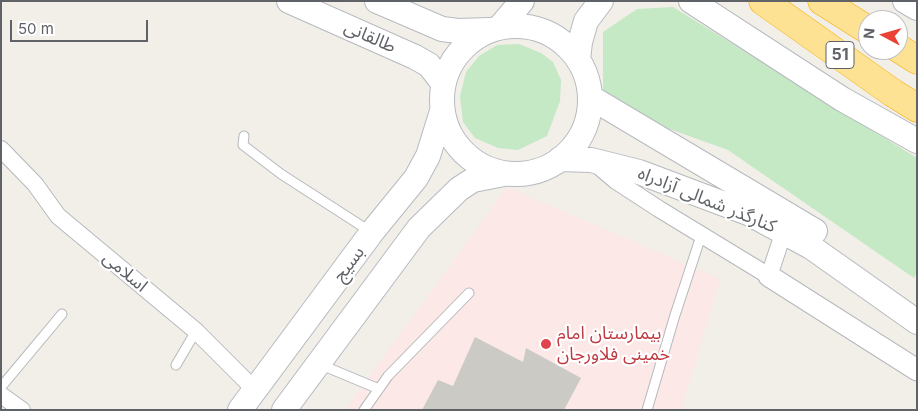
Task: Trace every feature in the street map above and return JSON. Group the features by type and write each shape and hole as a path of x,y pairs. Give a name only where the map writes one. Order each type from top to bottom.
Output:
{"highway":[{"name":"51","path":"763,1 893,94 917,108"},
{"name":"51","path":"822,1 858,24"}],"main road":[{"name":"طالقانی","path":"289,1 415,56 429,65 443,84"},
{"name":"طالقانی","path":"377,1 442,29 458,31 495,29"},
{"path":"495,29 522,1"},
{"path":"578,60 580,42 586,21 601,1"},
{"path":"691,1 842,99 917,141"},
{"path":"905,1 917,8"},
{"path":"522,26 543,31 563,43 578,60 584,72 590,97 584,128 574,145 560,159 534,171 505,173 487,168 471,159 457,145 448,129 442,111 443,84 450,66 460,51 474,38 495,29 522,26"},
{"name":"کنارگذر شمالی آزادراه","path":"590,97 801,222 917,302"},
{"name":"بسیج","path":"240,410 372,232 416,178 428,156 442,111"},
{"name":"کنارگذر شمالی آزادراه","path":"560,159 591,160 639,172 748,213 811,247 917,322"},
{"name":"بسیج","path":"284,410 419,228 443,203 473,180 505,173"}],"street":[{"name":"اسلامی","path":"1,149 35,184 58,216 196,330 255,390"},
{"path":"591,160 616,181 701,236 917,370"},
{"path":"768,276 784,231"},
{"path":"1,395 22,410"}],"lane":[{"path":"244,136 243,145 281,174 372,232"},
{"path":"647,410 674,315 701,236"},
{"path":"364,410 388,376 468,293"},
{"path":"1,387 62,314"},
{"path":"176,365 196,330"},
{"path":"319,364 379,389"}],"shaded area":[{"name":"بیمارستان امام خمینی فلاورجان","path":"507,187 720,279 681,410 345,410"}],"green space":[{"path":"673,7 917,158 917,272 914,278 728,150 653,123 603,91 603,32 637,9"},
{"path":"519,44 541,53 553,62 561,80 560,101 547,136 518,150 498,148 475,138 463,122 460,96 466,72 479,56 497,45"}],"building":[{"path":"475,337 523,362 526,348 581,378 564,410 422,410 438,380 453,386"}],"place":[{"name":"بیمارستان امام خمینی فلاورجان","path":"546,344"}]}
